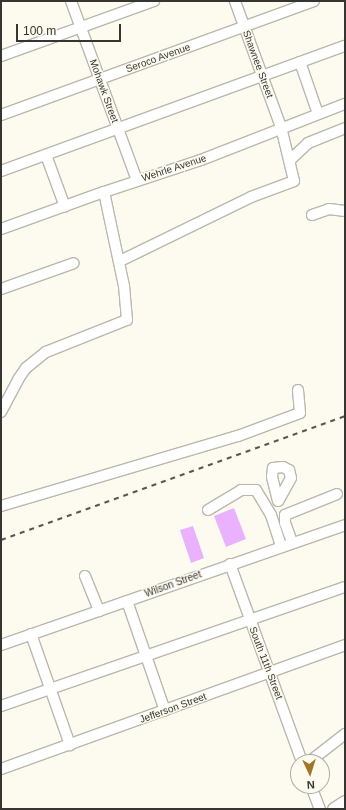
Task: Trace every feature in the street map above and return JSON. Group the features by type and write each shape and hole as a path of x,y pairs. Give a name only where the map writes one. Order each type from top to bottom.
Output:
{"main road":[{"path":"334,809 345,802"}],"street":[{"name":"Mohawk Street","path":"71,1 138,180"},
{"path":"1,56 154,1"},
{"name":"Shawnee Street","path":"120,261 251,196 294,181 281,127 235,1"},
{"name":"Seroco Avenue","path":"1,115 314,1"},
{"path":"1,171 345,46"},
{"path":"300,62 318,114"},
{"name":"Wehrle Avenue","path":"1,229 138,180 201,160 281,127 345,104"},
{"path":"290,160 308,143 345,128"},
{"path":"46,154 65,207"},
{"path":"1,412 18,378 34,361 53,348 127,320 120,261 104,192"},
{"path":"312,215 329,209 345,211"},
{"path":"1,290 74,263"},
{"path":"1,506 238,436 300,413 298,390"},
{"path":"208,510 241,490 256,490 271,515 281,546"},
{"path":"284,518 285,515 337,494"},
{"path":"278,501 292,542"},
{"name":"Wilson Street","path":"1,645 292,542 344,527"},
{"name":"South 11th Street","path":"230,564 299,754"},
{"path":"85,576 99,611"},
{"path":"1,706 345,587"},
{"path":"127,601 166,711"},
{"path":"31,634 70,745"},
{"name":"Jefferson Street","path":"1,769 166,711 345,645"},
{"path":"319,754 345,734"},
{"path":"314,794 320,809"}],"building":[{"path":"234,508 246,539 226,547 214,516"},
{"path":"193,526 204,558 191,563 180,530"}],"railway":[{"path":"1,540 345,416"}]}
